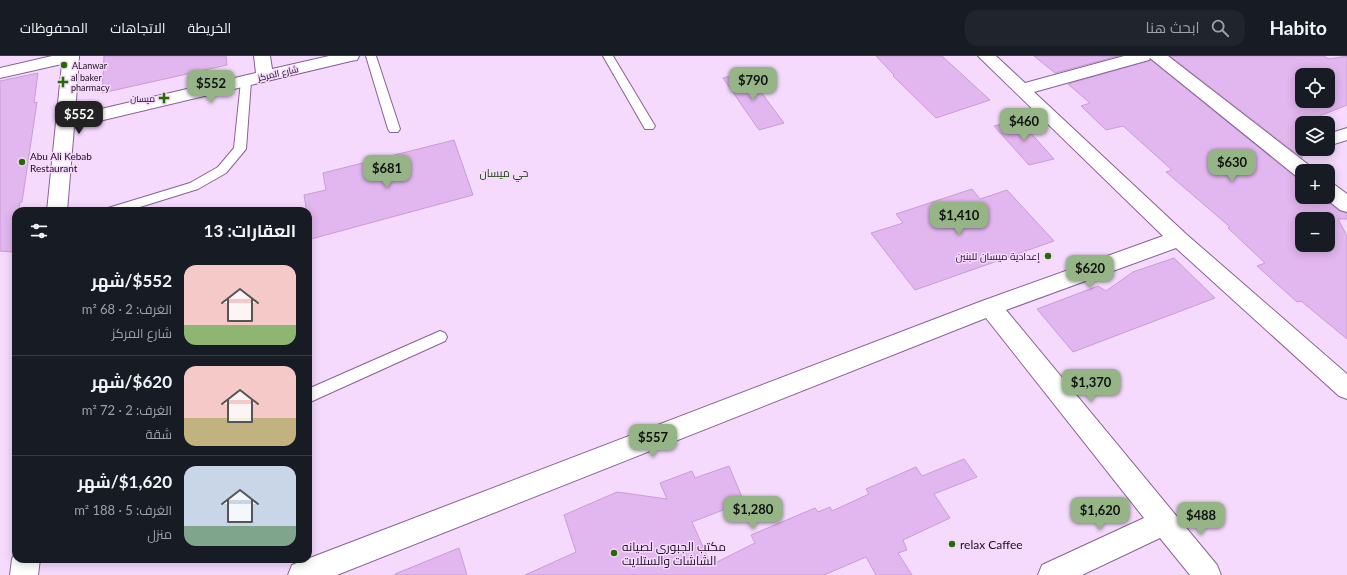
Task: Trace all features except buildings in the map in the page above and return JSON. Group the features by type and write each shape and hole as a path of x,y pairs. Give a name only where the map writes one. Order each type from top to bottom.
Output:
{"street":[{"path":"262,56 265,76"},
{"name":"شارع المركز","path":"65,123 351,56"},
{"path":"986,56 1179,239 1347,389"},
{"path":"1022,90 1143,56"},
{"path":"1157,56 1295,165"},
{"path":"0,73 71,57 57,207"},
{"path":"1335,138 1347,134"},
{"path":"1284,156 1295,152"},
{"path":"1335,196 1347,206"},
{"path":"302,575 990,307 1179,239"},
{"path":"990,307 1207,575"},
{"path":"1052,575 1164,522"},
{"path":"24,575 26,563"}],"lane":[{"path":"371,56 394,129"},
{"path":"608,56 649,126"},
{"path":"125,207 194,186 222,170 240,149 246,81"},
{"path":"312,394 440,337"}],"place":[{"name":"ALanwar","path":"64,65"},
{"name":"al baker pharmacy","path":"63,82"},
{"name":"ميسان","path":"164,98"},
{"name":"Abu Ali Kebab Restaurant","path":"22,162"},
{"name":"إعدادية ميسان للبنين","path":"1048,256"},
{"name":"relax Caffee","path":"952,544"},
{"name":"مكتب الجبوري لصيانه الشاشات والستلايت","path":"614,553"}],"district":[{"name":"حي ميسان","path":"504,172"}]}
